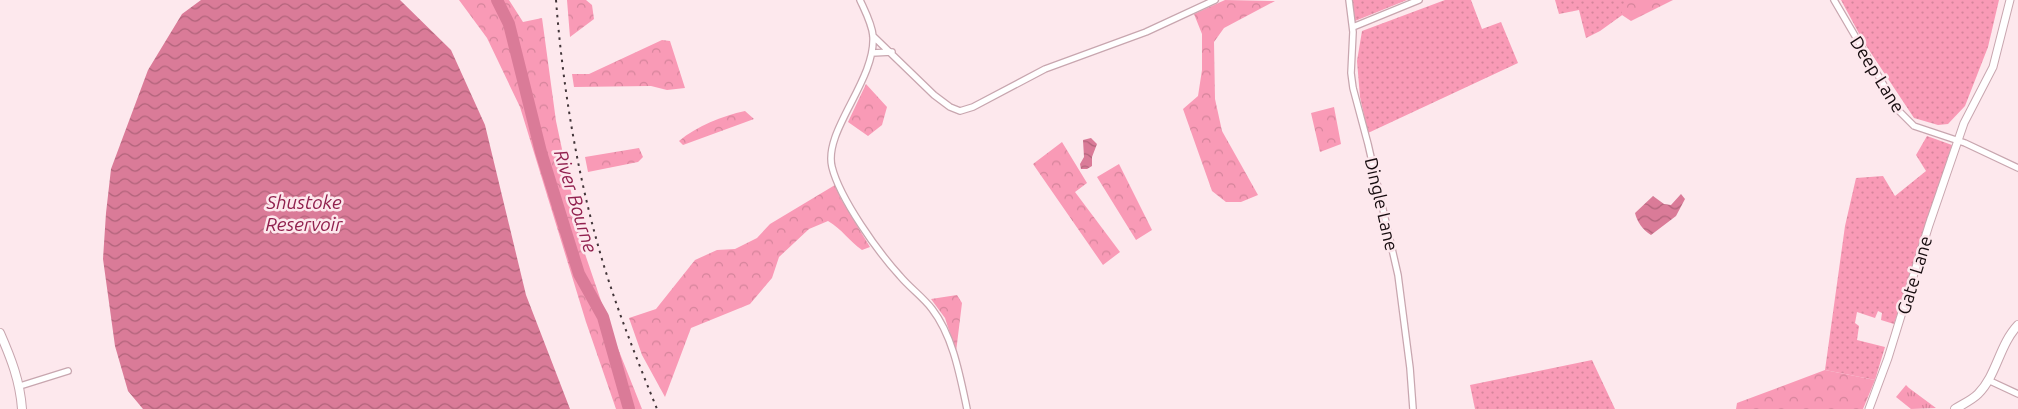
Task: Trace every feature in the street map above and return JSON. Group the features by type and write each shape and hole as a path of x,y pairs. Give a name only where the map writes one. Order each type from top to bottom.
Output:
{"main road":[{"path":"1955,409 1973,398 1988,380 2009,335 2018,325"},
{"path":"0,333 20,386 22,409"}],"street":[{"path":"860,0 873,36 872,53 859,88 831,147 831,166 846,200 881,253 900,277 932,308 942,324 967,409"},
{"path":"873,36 892,52 934,95 950,107 960,111 973,107 1026,77 1146,32 1215,0"},
{"name":"Dingle Lane","path":"1349,0 1352,27 1351,74 1353,88 1398,275 1410,368 1413,409"},
{"path":"1352,27 1418,0"},
{"name":"Deep Lane","path":"1834,0 1899,111 1908,122 1914,126 1958,141 2018,168"},
{"name":"Gate Lane","path":"1869,409 1895,337 1929,225 1958,141 1970,111 1993,67 2010,0"},
{"path":"872,53 892,52"},
{"path":"20,386 68,371"},
{"path":"1988,380 2018,394"}],"green space":[{"path":"459,0 509,0 523,22 542,18 556,121 583,248 613,336 642,409 616,409 586,322 520,107 487,38"},
{"path":"567,0 586,0 592,5 594,19 570,37"},
{"path":"1225,0 1275,1 1224,28 1214,42 1215,99 1222,131 1258,195 1241,202 1226,202 1212,191 1183,109 1198,96 1202,70 1202,34 1194,14"},
{"path":"1352,0 1407,0 1355,21"},
{"path":"1445,0 1471,0 1482,29 1501,22 1518,63 1368,133 1360,97 1357,61 1362,31"},
{"path":"1555,0 1630,0 1632,8 1600,31 1586,38 1579,10 1559,14"},
{"path":"1627,0 1673,0 1631,21 1622,15 1622,7"},
{"path":"1841,0 1999,0 1988,47 1965,106 1948,124 1938,125 1914,118 1863,41"},
{"path":"662,40 670,41 685,88 667,90 651,86 574,87 572,74 589,74"},
{"path":"866,84 887,107 882,125 868,136 848,122"},
{"path":"1334,107 1341,144 1320,152 1311,113"},
{"path":"745,111 754,119 683,145 679,141 710,122"},
{"path":"1927,136 1952,145 1894,324 1881,320 1882,313 1878,311 1875,318 1857,312 1855,323 1859,326 1857,340 1885,347 1875,380 1825,370 1845,226 1856,178 1883,176 1895,196 1926,171 1916,155"},
{"path":"1062,142 1087,183 1075,192 1120,252 1103,265 1033,164"},
{"path":"639,148 643,157 638,162 588,172 585,157"},
{"path":"1119,164 1152,230 1136,240 1097,177"},
{"path":"835,185 841,199 870,247 862,250 828,221 809,229 779,257 772,278 750,304 691,328 665,397 642,355 629,318 656,309 695,260 717,250 735,249 757,238 770,224"},
{"path":"957,295 962,303 956,352 945,318 931,299"},
{"path":"1592,360 1615,409 1475,409 1470,385"},
{"path":"1825,370 1875,380 1863,409 1736,409 1737,403"},
{"path":"1906,385 1936,408 1911,409 1896,397"}],"water":[{"name":"Shustoke Reservoir","path":"201,0 400,0 451,50 485,125 526,295 570,409 143,409 128,391 115,346 103,259 111,169 148,70 182,14"},
{"path":"1091,138 1097,144 1092,157 1092,166 1087,169 1081,169 1080,164 1084,157 1083,140"},
{"path":"1681,194 1685,199 1676,216 1651,235 1637,220 1635,213 1653,196 1664,204 1671,205"}],"waterway":[{"name":"River Bourne","path":"497,0 509,24 541,152 579,274 603,317 629,409"}],"railway":[{"path":"556,0 567,101 579,168 595,234 616,302 657,409"}]}
